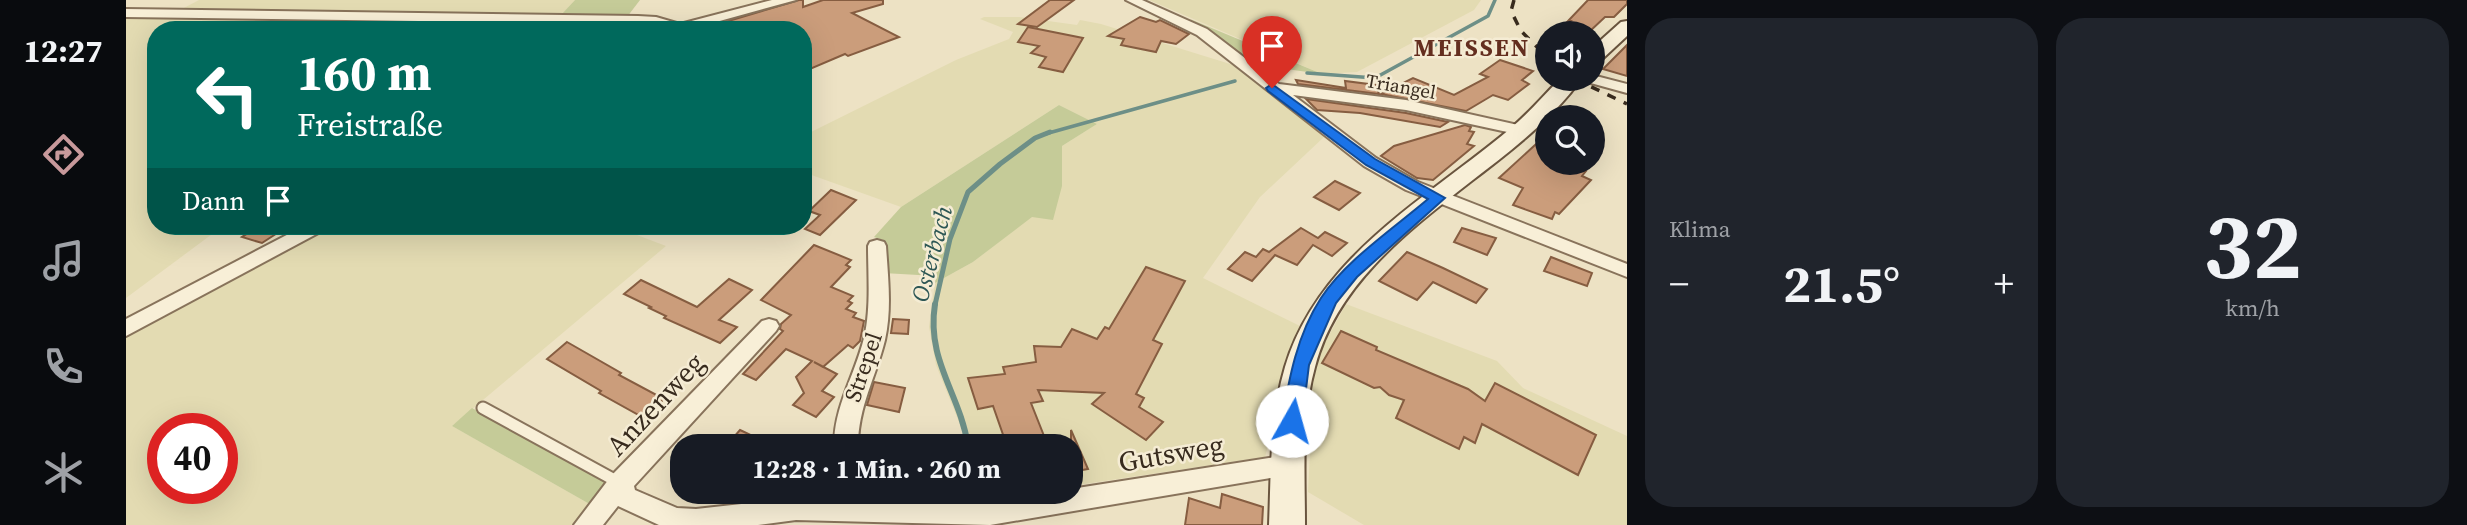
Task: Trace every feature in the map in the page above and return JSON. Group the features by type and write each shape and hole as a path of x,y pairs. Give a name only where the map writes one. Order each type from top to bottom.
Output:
{"street":[{"path":"707,21 790,0"},
{"path":"1132,0 1202,32 1370,162 1437,198 1627,271"},
{"path":"126,13 656,21"},
{"path":"1605,46 1627,26"},
{"path":"1605,83 1627,89"},
{"name":"Triangel","path":"1272,88 1385,102 1521,130"},
{"path":"1287,525 1288,465 1300,365 1328,301 1361,265 1437,198 1521,130 1559,91"},
{"path":"126,328 301,235"},
{"name":"Strepel","path":"847,434 848,408 872,349 878,324 877,246"},
{"name":"Anzenweg","path":"587,525 621,483 769,326"},
{"name":"Gutsweg","path":"1083,498 1288,465"},
{"name":"Gutsweg","path":"621,483 624,497 675,520 696,521 828,504"},
{"name":"Gutsweg","path":"892,504 987,514 1048,504"}],"lane":[{"path":"483,408 621,483"}],"shaded area":[{"path":"199,0 575,0 561,15 180,10"},
{"path":"1149,0 1481,0 1474,10 1357,72 1322,74"},
{"path":"126,15 497,21 147,21 147,235 211,235 126,298"},
{"path":"1019,17 1077,25 1080,20 1243,68 1324,137 1260,197 1203,278 1300,326 1265,457 1083,484 1083,434 964,434 936,365 929,327 935,283 973,262 1032,216 1062,186 1062,146 1097,124 1059,105 901,207 812,175 812,132 956,60 1009,39 1013,32 980,19"},
{"path":"306,235 637,235 666,246 452,426 593,506 578,525 126,525 126,333"},
{"path":"1346,304 1497,361 1523,388 1627,436 1627,525 1364,525 1308,492 1312,415 1309,389 1317,357"}],"green space":[{"path":"575,0 640,0 627,17 560,16"},
{"path":"1190,19 1322,74 1286,69 1262,75"},
{"path":"1059,105 1097,124 1062,146 1062,186 1053,220 1032,217 973,262 935,283 936,276 883,273 883,240 874,237 901,207"},
{"path":"472,408 613,485 593,506 452,426"}],"building":[{"path":"799,0 803,0 803,7 823,0 883,0 883,4 852,13 899,37 848,56 845,54 812,68 812,21 728,21"},
{"path":"1050,0 1074,0 1037,27 1018,24"},
{"path":"1588,0 1627,0 1627,4 1614,17 1605,17 1601,21 1568,21"},
{"path":"1140,17 1156,22 1160,20 1189,34 1176,44 1161,41 1156,52 1121,45 1124,39 1108,36"},
{"path":"1028,27 1083,38 1063,72 1039,67 1046,57 1031,53 1039,46 1018,42"},
{"path":"1627,45 1627,76 1605,70"},
{"path":"1500,60 1533,71 1522,80 1529,84 1508,100 1493,95 1466,111 1381,94 1413,78 1454,95 1488,77 1480,74"},
{"path":"1296,80 1346,88 1345,81 1376,85 1379,94 1298,84"},
{"path":"1306,99 1406,113 1448,122 1440,127 1360,113 1317,110"},
{"path":"1465,125 1471,127 1469,131 1474,132 1467,144 1474,146 1433,180 1417,178 1381,156 1394,146"},
{"path":"1535,145 1535,175 1583,175 1591,180 1559,214 1555,212 1552,219 1513,205 1523,188 1499,178"},
{"path":"1335,181 1360,193 1339,210 1314,197"},
{"path":"831,190 856,200 820,235 812,232 812,222 820,215 812,212 812,208"},
{"path":"1301,228 1318,238 1325,232 1347,243 1332,256 1313,245 1297,265 1275,255 1252,281 1228,269 1245,252 1256,257 1263,249 1269,252"},
{"path":"1462,228 1496,238 1487,255 1454,242"},
{"path":"245,235 274,235 262,243 242,237"},
{"path":"814,245 851,260 846,265 850,267 831,287 853,296 848,301 852,303 846,309 856,313 853,317 864,321 860,341 853,348 848,345 823,367 837,374 822,391 834,397 816,417 793,405 804,393 796,377 812,361 786,349 756,380 743,374 783,331 780,329 781,324 791,315 761,300"},
{"path":"1407,252 1487,289 1476,303 1433,282 1417,300 1379,281"},
{"path":"1551,257 1592,273 1587,286 1544,271"},
{"path":"1146,267 1185,281 1153,340 1162,344 1136,394 1144,398 1139,407 1163,422 1146,440 1092,404 1104,393 1038,390 1043,401 1031,403 1043,434 1003,434 993,406 978,409 968,378 1005,374 1003,367 1036,362 1034,346 1061,347 1072,329 1097,339 1105,327 1109,329"},
{"path":"729,279 752,290 719,320 737,327 720,343 664,318 666,316 624,294 641,280 697,307"},
{"path":"893,319 909,320 908,334 891,333"},
{"path":"1341,331 1377,347 1376,350 1468,389 1485,401 1495,383 1596,435 1578,475 1482,424 1475,443 1464,437 1459,449 1396,418 1404,400 1322,363"},
{"path":"567,342 621,373 619,375 664,399 644,418 599,393 601,391 547,359"},
{"path":"874,382 905,388 899,412 867,405"},
{"path":"1083,458 1088,469 1083,470"},
{"path":"1222,494 1263,507 1262,525 1185,525 1189,498 1220,508"}],"waterway":[{"name":"Osterbach","path":"1307,73 1375,78 1488,16 1495,0"},
{"name":"Osterbach","path":"1045,134 1235,81"},
{"name":"Osterbach","path":"1045,134 1050,132"},
{"name":"Osterbach","path":"935,305 950,239 968,192 1000,164 1035,138 1045,134"},
{"name":"Osterbach","path":"935,304 935,343 965,434"}],"railway":[{"path":"1514,0 1511,11 1521,31 1535,45"},
{"path":"1600,91 1627,104"}],"district":[{"name":"MEISSEN","path":"1472,48"}],"route":[{"path":"1272,88 1370,162 1437,198 1396,232 1328,301 1300,365 1292,421"}]}
